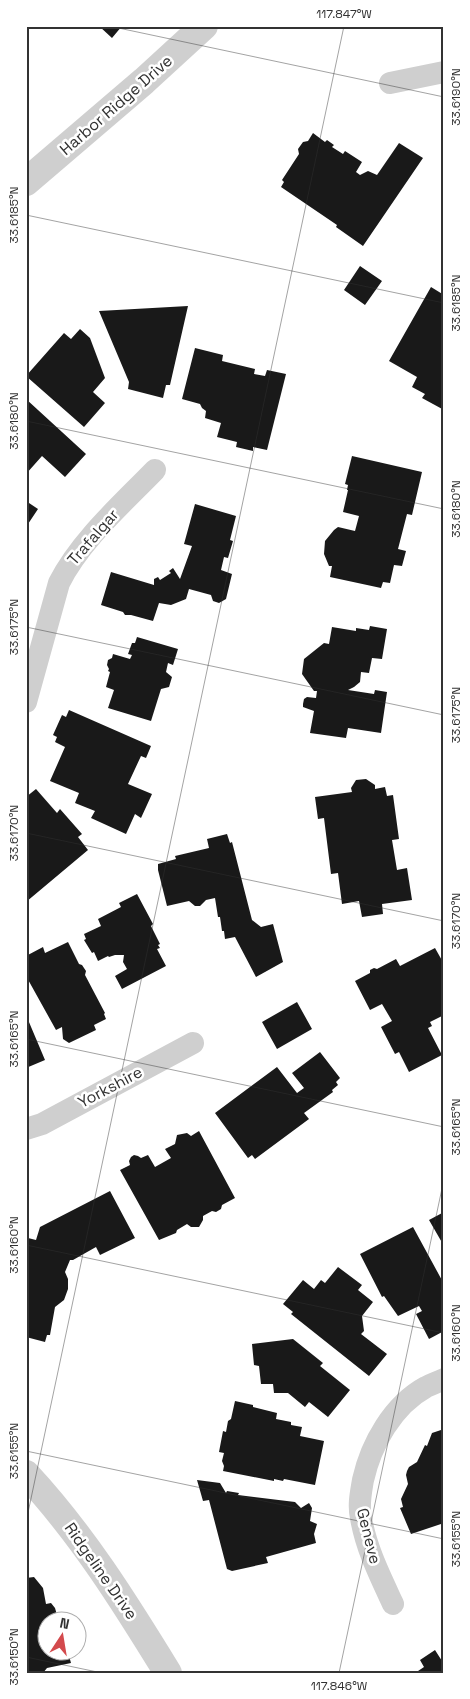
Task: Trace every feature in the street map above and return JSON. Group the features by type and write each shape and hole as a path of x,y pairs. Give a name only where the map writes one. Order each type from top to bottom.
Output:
{"street":[{"name":"Harbor Ridge Drive","path":"26,182 144,81 204,26"},
{"path":"390,84 444,72"},
{"name":"Trafalgar","path":"26,702 59,583 67,567 81,547 155,470"},
{"name":"Yorkshire","path":"26,1129 42,1124 193,1043"},
{"name":"Geneve","path":"393,1604 375,1565 360,1518 361,1491 367,1464 382,1433 406,1402 426,1387 444,1379"},
{"name":"Ridgeline Drive","path":"26,1474 99,1564 168,1673"}],"building":[{"path":"99,26 122,26 112,38"},
{"path":"313,133 325,142 327,140 334,145 332,147 343,154 345,151 362,162 356,172 360,175 368,171 377,175 399,143 423,158 363,246 336,227 337,225 281,187 284,182 282,180 299,154 298,149 303,142 308,141"},
{"path":"360,266 382,281 365,305 344,290"},
{"path":"431,287 444,295 444,410 422,398 425,394 412,387 417,377 389,361"},
{"path":"188,306 170,385 166,385 163,398 128,389 129,382 99,311"},
{"path":"80,329 90,338 105,378 93,392 105,403 84,427 26,376 64,333 71,339"},
{"path":"195,348 223,355 222,361 255,369 254,374 265,376 267,370 286,374 267,450 253,447 253,451 236,447 237,442 217,437 221,423 205,418 206,411 200,404 182,399"},
{"path":"26,399 86,454 65,477 42,456 26,474"},
{"path":"352,456 422,472 412,515 407,514 398,549 406,551 402,566 394,565 390,583 383,582 381,588 330,577 332,566 329,566 324,554 325,541 338,527 355,531 359,516 343,512 348,490 348,485 345,484"},
{"path":"26,501 38,509 28,524 26,522"},
{"path":"195,504 236,516 230,540 233,541 228,558 224,557 221,570 232,574 226,599 219,603 213,601 211,595 189,589 186,599 171,605 159,603 153,621 125,615 123,612 101,605 111,572 154,585 154,579 158,577 160,580 171,573 169,571 173,568 180,579 192,546 184,544"},
{"path":"370,626 387,629 382,659 372,658 369,673 361,672 360,682 348,690 374,694 375,690 387,692 381,733 348,728 346,738 310,733 314,711 303,707 303,704 304,699 307,697 316,698 317,691 314,691 302,674 304,659 324,643 329,644 332,627 356,631 356,628 369,630"},
{"path":"137,637 178,649 173,665 168,663 166,672 172,677 169,687 161,689 151,721 108,708 114,690 106,687 110,672 107,665 108,660 112,658 113,654 130,659 132,655 128,654 132,643 135,643"},
{"path":"69,710 151,746 146,758 141,756 128,784 152,794 141,818 135,814 126,834 91,818 95,811 75,803 79,793 50,781 65,747 55,742 57,737 53,735 62,715 66,717"},
{"path":"366,779 375,785 375,789 385,787 387,796 393,795 399,839 392,840 397,870 407,868 412,900 382,904 383,914 362,917 359,901 342,904 338,873 331,874 324,818 318,819 315,797 352,792 351,788 356,780"},
{"path":"36,789 57,813 60,809 82,834 78,837 88,850 26,902 26,825 29,823 26,821 26,797"},
{"path":"227,834 230,843 232,842 252,920 261,927 273,924 283,962 256,977 235,937 225,939 220,917 218,917 215,898 206,900 200,906 195,906 189,901 167,906 158,870 158,864 176,859 175,856 209,848 207,839"},
{"path":"137,894 153,924 151,926 160,944 158,945 160,948 157,949 166,966 122,989 115,976 127,969 123,962 124,955 108,956 98,961 94,952 92,953 84,940 86,939 84,934 101,926 98,919 121,907 119,903"},
{"path":"68,942 79,964 86,971 85,975 105,1013 106,1019 94,1025 96,1030 69,1043 63,1039 62,1027 56,1030 26,976 26,956 43,947 45,953"},
{"path":"435,948 444,964 444,1015 430,1022 432,1026 428,1028 442,1055 409,1072 399,1052 395,1054 381,1027 392,1021 382,1004 370,1010 355,981 370,973 370,970 374,968 377,969 396,959 400,966"},
{"path":"297,1002 312,1029 277,1049 262,1022"},
{"path":"26,1015 45,1060 26,1068"},
{"path":"320,1052 340,1078 336,1082 338,1085 332,1090 333,1092 304,1113 309,1119 255,1159 252,1155 248,1158 215,1113 277,1067 297,1093 304,1088 292,1073"},
{"path":"199,1131 235,1198 222,1205 221,1209 216,1212 212,1211 203,1216 199,1227 191,1227 187,1224 177,1230 176,1233 159,1240 120,1170 130,1165 129,1161 134,1155 141,1158 148,1155 155,1167 171,1158 165,1149 175,1144 177,1135 187,1133 191,1136"},
{"path":"110,1191 135,1238 100,1255 96,1247 70,1260 65,1272 68,1279 68,1289 64,1300 55,1307 50,1335 47,1335 45,1342 26,1337 26,1244 28,1238 36,1240 40,1227"},
{"path":"444,1212 444,1246 429,1220"},
{"path":"413,1227 444,1284 444,1331 429,1339 416,1314 422,1311 419,1306 398,1316 384,1296 382,1297 360,1254"},
{"path":"338,1267 362,1285 358,1290 373,1302 362,1316 364,1331 361,1334 387,1354 369,1376 291,1314 293,1312 283,1304 303,1280 314,1289 321,1280 325,1283"},
{"path":"293,1339 323,1363 320,1366 350,1390 328,1417 309,1402 305,1407 288,1393 274,1393 273,1384 261,1384 259,1366 254,1365 252,1344"},
{"path":"235,1401 277,1413 276,1419 291,1422 291,1425 302,1427 300,1436 324,1441 315,1485 284,1479 283,1481 274,1479 274,1481 223,1471 222,1461 224,1453 219,1452 223,1431 226,1432"},
{"path":"444,1429 444,1523 411,1534 400,1508 403,1507 401,1499 408,1484 407,1471 409,1467 417,1462 425,1445 427,1446 432,1433"},
{"path":"197,1480 220,1483 226,1493 227,1491 239,1493 238,1495 295,1502 301,1508 309,1503 312,1508 310,1521 317,1524 314,1534 316,1543 266,1557 268,1563 232,1571 227,1569 209,1500 203,1501"},
{"path":"34,1577 43,1588 46,1604 51,1603 56,1612 38,1612 38,1662 71,1663 47,1668 43,1673 26,1673 26,1578"},
{"path":"435,1650 442,1661 444,1660 444,1673 415,1673 424,1667 420,1660"}]}
